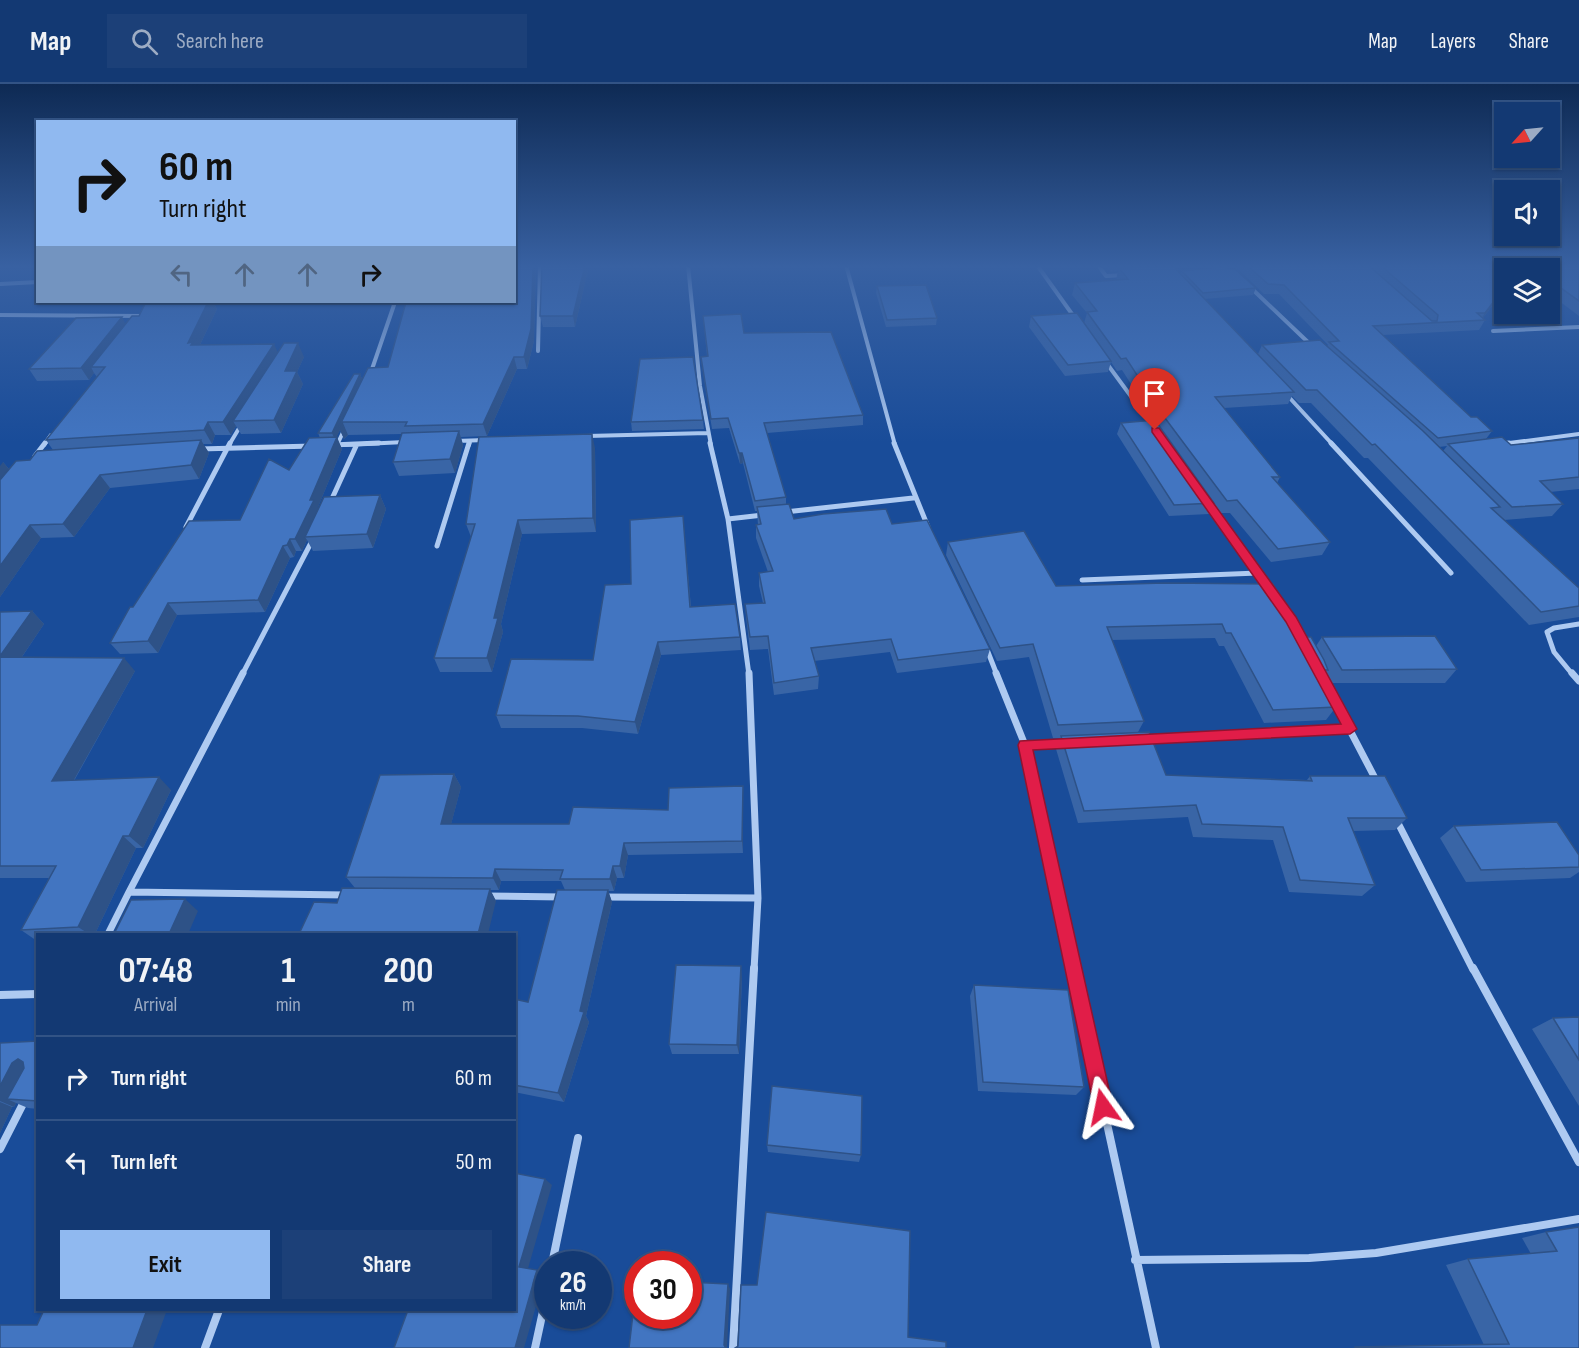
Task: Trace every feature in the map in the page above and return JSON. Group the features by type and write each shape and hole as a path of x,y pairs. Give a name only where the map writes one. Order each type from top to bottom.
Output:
{"street":[{"path":"366,384 386,324"},
{"path":"538,351 539,324"},
{"path":"694,324 700,386 708,433 728,519 751,690 758,898 733,1348"},
{"path":"861,324 880,395 913,498 933,537"},
{"path":"1079,324 1084,331"},
{"path":"1289,324 1320,353"},
{"path":"1493,331 1579,327"},
{"path":"1104,359 1159,435"},
{"path":"1285,392 1451,573"},
{"path":"180,537 227,448 246,418"},
{"path":"337,445 346,424"},
{"path":"39,460 32,460 54,432"},
{"path":"579,437 708,433"},
{"path":"1499,444 1579,434"},
{"path":"447,441 491,440"},
{"path":"437,546 470,441"},
{"path":"326,445 414,442"},
{"path":"328,507 357,444"},
{"path":"195,449 315,446"},
{"path":"1200,492 1278,601"},
{"path":"728,519 913,498"},
{"path":"108,933 318,528"},
{"path":"1082,580 1258,573"},
{"path":"1579,624 1554,628 1547,632 1547,640 1554,652 1579,681"},
{"path":"982,639 1025,745 1135,1260 1156,1348"},
{"path":"1318,669 1383,793"},
{"path":"1141,739 1350,729"},
{"path":"1025,745 1071,743"},
{"path":"1393,813 1461,947 1579,1162"},
{"path":"129,892 354,895"},
{"path":"473,896 568,897"},
{"path":"591,897 758,898"},
{"path":"0,995 36,994"},
{"path":"0,1149 27,1096"},
{"path":"555,1251 578,1138"},
{"path":"1135,1260 1309,1258 1376,1253 1579,1219"},
{"path":"205,1348 219,1311"},
{"path":"536,1348 540,1329"}],"building":[{"path":"70,324 116,324 81,368 29,369"},
{"path":"126,324 197,324 188,343 193,342 191,345 274,344 223,422 208,422 204,430 46,440 105,367 91,367"},
{"path":"400,324 531,324 524,357 514,357 483,424 405,426 407,422 342,422 339,427 368,368 388,367"},
{"path":"704,324 743,324 744,333 831,332 863,415 764,423 786,497 755,501 742,453 739,453 728,418 711,419 701,357 708,356"},
{"path":"1037,324 1085,324 1111,361 1068,365"},
{"path":"1096,324 1229,324 1294,392 1215,397 1280,477 1272,477 1330,542 1278,549 1237,500 1227,501 1165,418 1126,358 1121,359"},
{"path":"1322,324 1411,324 1373,326 1471,417 1477,417 1492,431 1438,438 1329,342 1339,341"},
{"path":"1320,340 1423,431 1500,507 1491,508 1579,588 1579,606 1541,612 1375,444 1372,445 1317,390 1306,390 1262,345"},
{"path":"284,343 298,343 285,371 297,371 274,420 233,421"},
{"path":"693,357 703,420 631,422 640,359"},
{"path":"354,374 360,374 332,433 318,433"},
{"path":"1155,420 1214,503 1174,505 1121,423"},
{"path":"459,431 450,459 393,462 402,433"},
{"path":"592,434 593,518 518,520 494,618 498,618 487,658 434,658 475,524 466,524 479,437"},
{"path":"337,437 310,500 314,500 295,539 290,539 287,545 283,546 258,600 168,603 148,641 110,643 130,607 133,607 189,521 240,520 269,459 289,470 309,438"},
{"path":"1502,437 1511,445 1579,438 1579,477 1540,481 1563,504 1512,507 1448,444"},
{"path":"201,440 191,465 100,475 63,524 30,525 0,566 0,480 16,461 30,460 37,451"},
{"path":"380,495 367,534 305,537 324,497"},
{"path":"789,504 794,519 823,514 886,509 892,524 927,520 990,649 898,660 891,639 811,648 819,676 774,683 768,636 750,637 745,604 765,603 759,573 773,571 756,525 761,524 757,507"},
{"path":"683,516 690,607 735,604 740,637 658,642 635,722 578,716 496,715 511,659 593,660 605,585 631,584 630,520"},
{"path":"1024,531 1056,586 1165,583 1273,584 1300,637 1311,637 1324,660 1328,670 1314,670 1336,707 1273,710 1231,633 1226,633 1222,624 1107,627 1144,721 1058,725 1033,644 1000,648 948,542"},
{"path":"32,611 0,656 0,612"},
{"path":"1435,636 1457,669 1342,670 1322,637"},
{"path":"0,657 124,658 52,781 159,777 129,836 123,836 78,927 21,930 56,866 0,866"},
{"path":"1149,732 1166,775 1312,781 1310,776 1385,776 1407,818 1348,818 1375,885 1300,880 1283,827 1202,824 1196,805 1084,811 1061,736"},
{"path":"454,774 441,824 569,824 573,807 668,810 669,788 743,786 742,841 624,843 620,866 613,866 610,879 560,879 563,870 495,869 493,878 346,877 380,775"},
{"path":"1557,822 1579,855 1579,867 1481,870 1454,826"},
{"path":"342,888 490,889 478,933 299,933 314,902 337,903"},
{"path":"557,890 608,890 580,1011 584,1012 558,1093 516,1085 516,999 528,1002"},
{"path":"185,899 169,933 114,933 131,900"},
{"path":"676,965 741,966 737,1045 669,1044"},
{"path":"974,985 1068,990 1084,1087 983,1082"},
{"path":"1579,1017 1579,1060 1553,1018"},
{"path":"36,1041 36,1101 7,1099 24,1068 23,1062 18,1059 12,1063 0,1086 0,1043"},
{"path":"772,1086 862,1096 861,1155 767,1145"},
{"path":"516,1173 545,1179 519,1267 534,1270 534,1281 515,1348 394,1348 408,1311 516,1311"},
{"path":"766,1212 910,1231 908,1337 946,1342 946,1348 735,1348 738,1346 741,1285 757,1285"},
{"path":"1579,1227 1579,1348 1355,1348 1509,1344 1468,1259 1557,1251 1546,1232"},
{"path":"702,1283 728,1284 724,1345 726,1348 629,1348 631,1329 702,1329"},
{"path":"44,1311 147,1311 133,1348 0,1348 0,1325 37,1325"}],"route":[{"path":"1103,1107 1025,745 1350,729 1291,620 1155,430"}]}
